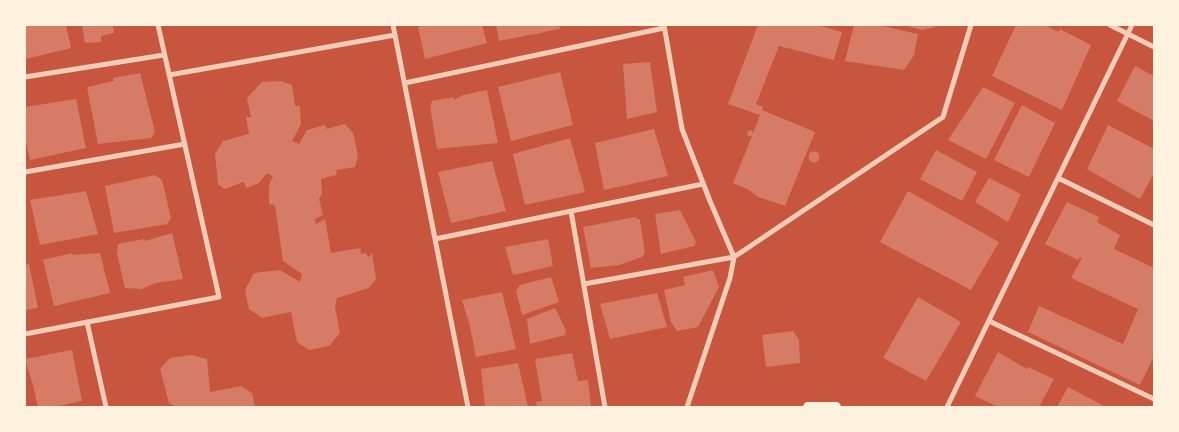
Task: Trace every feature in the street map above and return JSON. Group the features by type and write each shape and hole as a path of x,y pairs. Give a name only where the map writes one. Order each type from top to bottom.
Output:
{"main road":[{"path":"808,407 836,407"}],"street":[{"path":"25,334 219,297 158,25"},
{"path":"393,25 468,407"},
{"path":"584,284 734,257 943,117 971,25"},
{"path":"1110,25 1154,47"},
{"path":"947,407 1132,25"},
{"path":"405,84 664,27 682,129 734,257 730,278 687,407"},
{"path":"169,75 395,35"},
{"path":"25,78 164,55"},
{"path":"25,172 185,144"},
{"path":"1058,178 1154,224"},
{"path":"435,239 703,184"},
{"path":"571,211 605,407"},
{"path":"989,321 1154,399"},
{"path":"87,322 106,407"}],"building":[{"path":"25,25 66,25 71,48 25,59"},
{"path":"82,25 116,25 113,26 114,33 101,36 101,42 85,43"},
{"path":"424,25 482,25 487,43 425,59 418,27"},
{"path":"496,25 559,25 560,29 499,41"},
{"path":"758,25 817,25 842,32 834,60 779,46 756,104 763,107 762,110 815,132 785,206 758,197 749,190 733,183 752,136 748,136 747,132 751,130 753,133 760,115 728,104"},
{"path":"854,25 878,25 918,34 914,55 904,70 845,61"},
{"path":"903,25 936,25 935,27 922,30"},
{"path":"1016,25 1045,25 1058,32 1060,29 1091,45 1062,110 992,76"},
{"path":"650,62 657,112 627,119 623,64"},
{"path":"1135,66 1154,76 1154,121 1117,101"},
{"path":"560,72 573,125 511,141 498,87"},
{"path":"140,73 155,132 151,138 98,144 87,87 114,81 113,78"},
{"path":"281,81 292,85 295,106 300,106 301,124 292,141 299,144 307,130 325,125 327,129 345,124 353,133 358,155 355,167 337,170 336,175 321,179 322,193 319,199 323,215 315,219 316,224 325,219 331,253 360,248 361,254 365,253 369,257 372,253 376,279 369,288 337,298 335,307 340,333 329,346 309,350 297,342 291,312 262,318 249,309 245,290 254,273 280,270 300,282 302,274 283,261 275,205 269,204 269,185 273,176 267,173 259,183 246,188 244,182 224,189 218,184 215,154 223,141 249,134 246,117 251,117 247,98 262,82"},
{"path":"983,87 1015,103 986,159 948,140"},
{"path":"487,90 498,143 437,149 430,106 432,101 454,97 454,100 463,95"},
{"path":"76,99 86,148 30,160 25,138 25,107"},
{"path":"1022,105 1055,123 1029,177 994,160"},
{"path":"1108,125 1154,149 1154,173 1140,199 1087,169"},
{"path":"654,129 668,176 604,190 595,143"},
{"path":"570,138 585,192 525,205 513,154"},
{"path":"936,150 977,172 962,201 920,179"},
{"path":"812,152 816,152 819,157 818,161 812,162 809,159 809,155"},
{"path":"492,161 506,211 451,223 438,172"},
{"path":"155,175 162,180 171,218 167,224 114,233 105,186"},
{"path":"989,178 1021,194 1008,222 975,202"},
{"path":"86,191 98,234 40,245 30,200"},
{"path":"908,191 999,242 971,290 880,242"},
{"path":"1067,202 1099,217 1097,222 1120,235 1114,249 1154,268 1154,356 1140,385 1028,332 1039,306 1123,344 1138,309 1071,278 1082,258 1080,257 1078,260 1045,244"},
{"path":"680,210 696,242 694,246 661,254 655,214"},
{"path":"635,217 640,220 645,253 642,257 619,265 591,268 583,227"},
{"path":"172,233 183,279 156,283 141,289 125,288 117,254 118,244 144,239 145,241"},
{"path":"548,239 553,266 513,275 505,247"},
{"path":"72,253 72,255 100,253 110,293 54,306 43,260"},
{"path":"29,264 38,308 25,310 25,265"},
{"path":"713,270 719,287 698,327 677,331 671,322 664,290 685,285 683,277"},
{"path":"551,277 559,302 522,315 516,291 520,285"},
{"path":"502,292 516,349 476,357 470,326 462,300"},
{"path":"657,293 667,327 610,339 600,304"},
{"path":"918,297 961,322 926,381 883,358"},
{"path":"555,308 566,330 565,335 530,344 527,319"},
{"path":"793,331 799,340 800,363 766,367 762,335"},
{"path":"72,350 82,401 54,407 38,407 25,359"},
{"path":"998,352 1027,369 1028,367 1054,379 1039,407 998,407 975,396"},
{"path":"572,353 578,381 588,380 591,407 537,407 536,402 542,401 535,359"},
{"path":"191,355 207,359 210,392 241,386 252,393 255,407 176,407 169,403 160,369 170,358"},
{"path":"518,363 528,407 485,407 481,369"},
{"path":"1068,387 1106,407 1057,407"}]}
